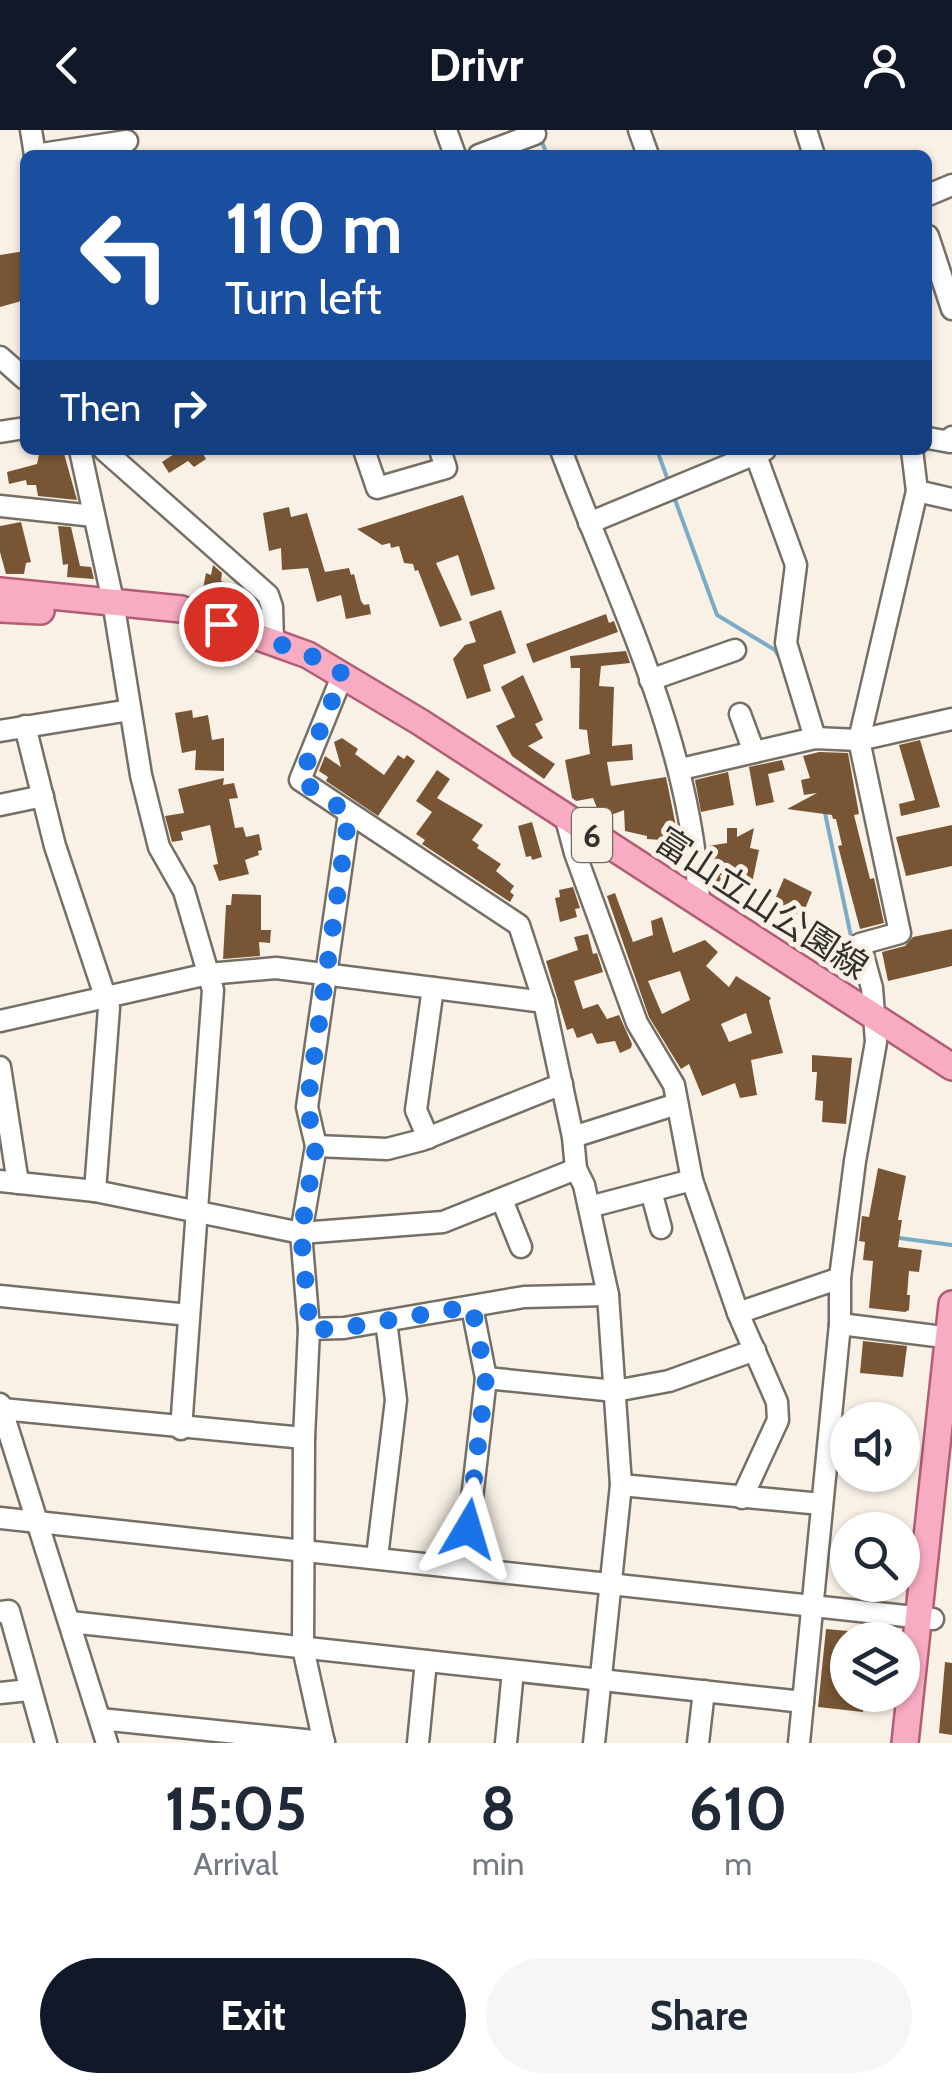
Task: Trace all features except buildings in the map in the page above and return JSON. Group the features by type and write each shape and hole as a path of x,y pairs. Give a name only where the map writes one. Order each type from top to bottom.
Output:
{"main road":[{"name":"富山立山公園線","path":"0,591 221,624 273,641 343,674 952,1067"},
{"name":"富山立山公園線","path":"0,609 115,609"},
{"path":"920,1743 926,1618 952,1304"},
{"path":"906,1743 952,1449"}],"street":[{"path":"492,150 535,134"},
{"path":"70,150 127,142"},
{"path":"932,248 952,309"},
{"path":"0,357 20,375"},
{"path":"81,455 115,609 141,775 159,847 184,891 213,990 181,1428"},
{"path":"110,455 268,594 273,641"},
{"path":"366,455 376,488 446,468 442,455"},
{"path":"563,455 681,769 698,866 699,904"},
{"path":"588,523 752,455"},
{"path":"760,455 796,564 786,642 815,738"},
{"path":"799,1743 840,1324 840,1278 876,1042 872,988 860,944 900,933 859,740 917,491 913,455"},
{"path":"917,491 952,499"},
{"path":"0,506 94,516"},
{"path":"650,680 735,650"},
{"path":"343,674 300,780 518,925 544,1002 573,1136 576,1169 584,1184 608,1296 615,1391 621,1485 594,1743"},
{"path":"0,731 130,710"},
{"path":"740,714 754,752"},
{"path":"681,769 815,738 859,740 952,718"},
{"path":"25,726 55,846 109,1008 95,1191"},
{"path":"0,804 43,796"},
{"path":"100,1720 215,1737 324,1742 303,1648 304,1438 310,1330 301,1233 316,1146 307,1107 349,814"},
{"path":"566,819 574,854 637,1023 674,1085 692,1180 738,1313 777,1402 778,1420 742,1498"},
{"path":"0,1021 208,974 276,968 544,1002"},
{"path":"428,1138 416,1110 433,988"},
{"path":"0,1067 9,1182 95,1191 301,1233 442,1222 576,1169"},
{"path":"316,1146 387,1149 428,1138 562,1084"},
{"path":"573,1136 677,1104"},
{"path":"590,1208 692,1180"},
{"path":"651,1191 661,1228"},
{"path":"502,1200 521,1247"},
{"path":"738,1313 840,1278"},
{"path":"0,1296 189,1314"},
{"path":"310,1330 524,1297 608,1296"},
{"path":"464,1567 486,1378 472,1306"},
{"path":"377,1557 396,1400 386,1321"},
{"path":"840,1324 950,1338"},
{"path":"486,1378 615,1391 670,1381 755,1350"},
{"path":"107,1743 1,1406 304,1438"},
{"path":"621,1485 822,1504"},
{"path":"0,1518 926,1618"},
{"path":"0,1612 9,1611 46,1743"},
{"path":"70,1622 803,1702"},
{"path":"418,1743 426,1661"},
{"path":"506,1743 513,1671"},
{"path":"0,1694 29,1690"},
{"path":"698,1743 704,1691"}],"waterway":[{"path":"541,139 545,150"},
{"path":"659,455 669,483"},
{"path":"674,497 717,615 775,650 781,660"},
{"path":"825,813 852,941"},
{"path":"899,1238 952,1245"},
{"path":"86,1711 96,1743"}],"route":[{"path":"221,624 308,654 343,674 300,780 349,814 307,1107 316,1146 301,1233 303,1284 310,1330 344,1328 472,1306 486,1378 468,1529"}]}
